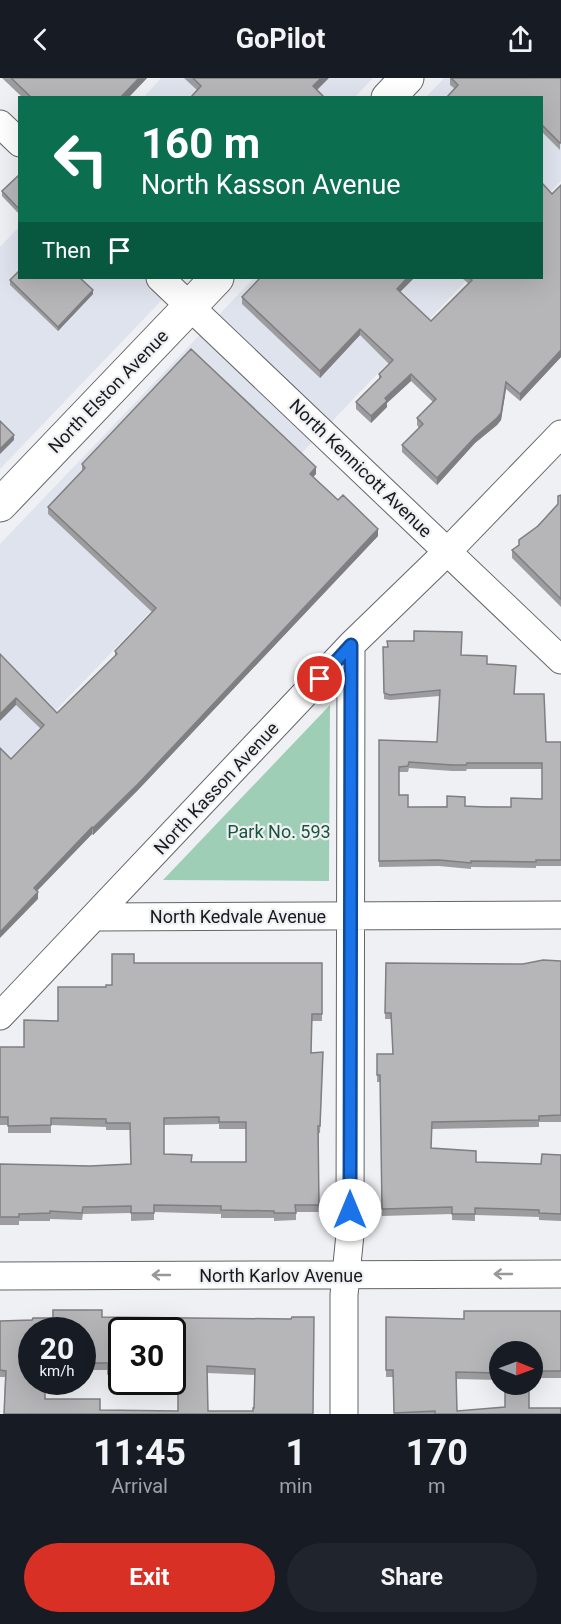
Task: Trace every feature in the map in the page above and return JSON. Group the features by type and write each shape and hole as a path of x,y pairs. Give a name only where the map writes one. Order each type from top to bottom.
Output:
{"main road":[{"path":"390,96 406,78"},
{"name":"North Elston Avenue","path":"0,505 216,279"}],"street":[{"path":"0,124 18,141"},
{"name":"North Kennicott Avenue","path":"161,279 561,660"},
{"name":"North Kasson Avenue","path":"0,1016 351,645 448,551 561,434"},
{"path":"344,1414 346,1275 350,1234 351,645"},
{"name":"North Kedvale Avenue","path":"94,917 561,915"},
{"name":"North Karlov Avenue","path":"0,1276 561,1274"}],"shaded area":[{"path":"161,78 373,78 356,96 145,96"},
{"path":"444,78 561,78 561,181 543,200 543,96 427,96"},
{"path":"18,228 18,279 182,279 0,469 0,247"},
{"path":"253,279 468,279 0,769 0,544"}],"green space":[{"name":"Park No. 593","path":"330,705 329,881 163,880"}],"building":[{"path":"11,78 139,78 122,96 30,96"},
{"path":"193,78 321,78 313,86 323,96 192,96 201,86"},
{"path":"451,78 561,78 561,143 543,126 543,96 448,96 458,85"},
{"path":"18,176 18,208 2,191"},
{"path":"543,184 552,194 561,185 561,350 520,394 506,382 501,413 437,478 402,445 423,424 417,418 436,399 411,374 385,398 387,401 371,416 356,402 381,377 379,374 393,360 360,329 320,371 242,297 259,279 406,279 397,289 431,321 472,280 470,279 543,279"},
{"path":"18,272 18,279 81,279 93,290 58,327 10,280"},
{"path":"191,349 316,467 310,474 338,500 343,495 378,529 138,784 92,827 34,888 38,892 0,932 0,748 11,759 44,725 16,698 0,714 0,654 57,713 117,654 115,651 156,608 48,507 85,468 82,464"},
{"path":"0,421 14,435 0,449"},
{"path":"561,495 561,599 512,550 519,545 519,540 538,526 558,504 558,496"},
{"path":"414,631 462,632 461,655 487,656 487,664 516,666 514,694 544,694 546,742 561,742 561,860 471,861 471,863 439,860 379,861 379,740 437,742 440,690 390,695 384,693 383,647 388,647 387,641 414,641","holes":["409,762 452,765 542,763 542,799 511,798 511,807 486,807 465,806 465,797 447,796 447,807 408,807 408,795 399,795 399,767 408,766"]},
{"path":"112,954 134,954 134,963 322,963 322,1014 312,1014 311,1053 323,1052 320,1126 318,1126 319,1205 295,1205 296,1213 221,1210 221,1206 154,1205 154,1213 131,1213 131,1206 83,1207 82,1213 50,1211 50,1213 19,1214 19,1217 0,1217 0,1164 90,1166 131,1164 130,1123 106,1123 106,1119 51,1118 51,1125 8,1126 8,1117 0,1117 0,1047 24,1047 24,1020 58,1021 58,987 112,985","holes":["219,1117 219,1122 246,1122 246,1162 191,1162 192,1155 164,1154 164,1118"]},
{"path":"543,960 561,961 561,1115 539,1116 539,1120 432,1122 431,1148 476,1151 476,1162 541,1164 542,1154 561,1155 561,1214 539,1213 539,1210 475,1208 475,1214 452,1214 452,1207 382,1209 380,1075 377,1075 377,1054 393,1054 391,1013 385,1013 386,963 523,964"},
{"path":"53,1310 102,1310 102,1317 108,1317 108,1363 96,1363 96,1317 53,1317"},
{"path":"464,1311 561,1311 561,1371 543,1371 543,1341 489,1341 489,1373 456,1372 457,1411 505,1407 505,1395 529,1395 529,1408 561,1408 561,1414 435,1414 435,1411 394,1413 393,1370 386,1370 386,1317 464,1319"},
{"path":"292,1317 314,1317 313,1414 4,1414 6,1371 0,1370 0,1321 18,1320 18,1395 45,1395 45,1399 100,1399 100,1410 178,1411 178,1395 186,1395 186,1318 291,1319","holes":["207,1366 255,1369 253,1411 208,1411"]}],"route":[{"path":"320,679 351,645 350,1210"}]}
